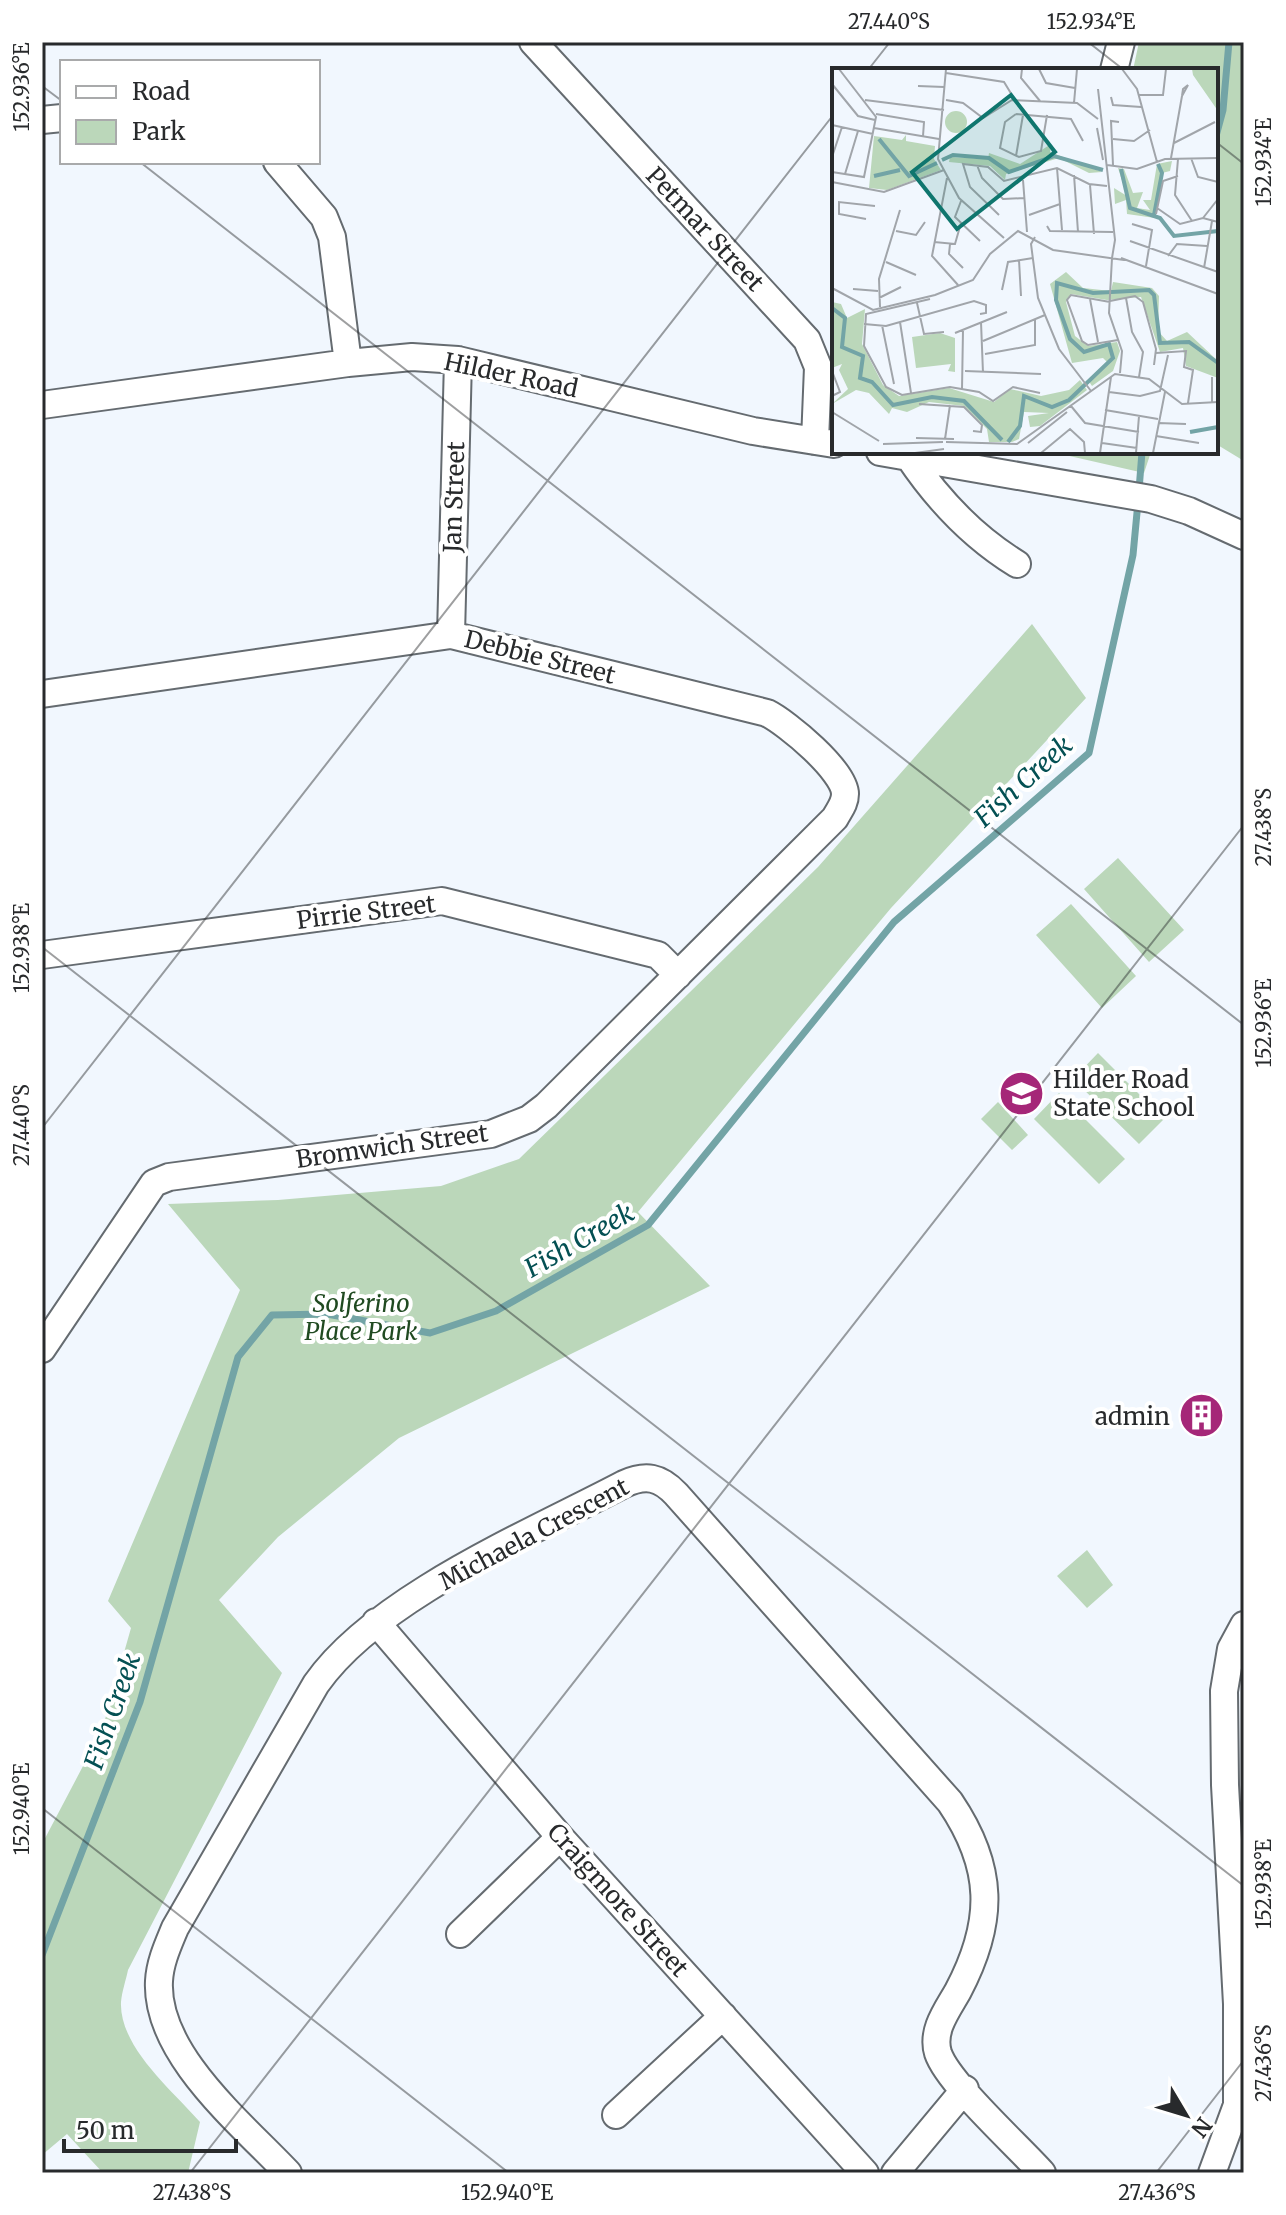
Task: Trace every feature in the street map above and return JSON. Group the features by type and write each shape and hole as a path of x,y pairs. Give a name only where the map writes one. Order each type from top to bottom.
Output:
{"street":[{"name":"Petmar Street","path":"533,42 807,340 818,367 824,442"},
{"path":"1114,68 1121,42"},
{"path":"279,164 324,217 332,237 348,363"},
{"name":"Hilder Road","path":"42,405 412,357 458,360 753,431 824,442"},
{"name":"Jan Street","path":"451,635 458,360"},
{"path":"892,454 962,458 1151,499 1189,511 1244,536"},
{"path":"909,457 934,494 990,548 1017,564"},
{"name":"Debbie Street","path":"42,694 451,635 767,713 797,732 843,782 843,804"},
{"name":"Bromwich Street","path":"42,1349 154,1183 169,1177 491,1134 510,1128 546,1106 835,818 843,804"},
{"name":"Pirrie Street","path":"42,955 442,901 658,955 678,975"},
{"name":"Michaela Crescent","path":"288,2173 191,2068 177,2047 161,2007 161,1967 182,1916 316,1684 340,1654 376,1622 461,1571 624,1484 646,1477 665,1482 950,1802 977,1849 984,1878 986,1907 980,1936 971,1966 936,2035 942,2062 965,2089"},
{"name":"Craigmore Street","path":"376,1622 560,1837 865,2173"},
{"path":"1212,2173 1237,2105 1238,1921 1224,1691 1231,1649 1244,1625"},
{"path":"460,1934 560,1837"},
{"path":"616,2115 723,2016"},
{"path":"895,2173 965,2089 1042,2173"}],"green space":[{"path":"1139,42 1244,42 1244,461 1218,445 1218,68 1133,68"},
{"path":"1061,454 1150,454 1144,473"},
{"name":"Solferino Place Park","path":"1032,624 1086,698 891,908 638,1212 710,1286 399,1438 278,1537 219,1600 282,1673 128,1970 121,2002 123,2019 138,2052 200,2122 188,2173 103,2173 67,2134 42,2155 42,1844 102,1730 131,1628 108,1601 240,1290 168,1204 278,1200 441,1186 519,1159 818,867"},
{"path":"1118,858 1184,930 1149,962 1084,889"},
{"path":"1071,904 1136,976 1102,1008 1036,935"},
{"path":"1098,1053 1164,1119 1139,1144 1073,1079"},
{"path":"1059,1093 1125,1159 1099,1184 1034,1119"},
{"path":"998,1102 1028,1135 1012,1150 981,1119"},
{"path":"1087,1550 1113,1585 1087,1608 1057,1576"}],"waterway":[{"name":"Fish Creek","path":"1218,129 1223,110 1229,42"},
{"name":"Fish Creek","path":"1139,490 1142,454"},
{"name":"Fish Creek","path":"42,1955 140,1702 238,1357 272,1315 327,1314 430,1333 496,1311 648,1225 894,922 1089,753 1133,555 1138,502"}],"place":[{"name":"Hilder Road State School","path":"1022,1093"},
{"name":"admin","path":"1201,1416"}]}
